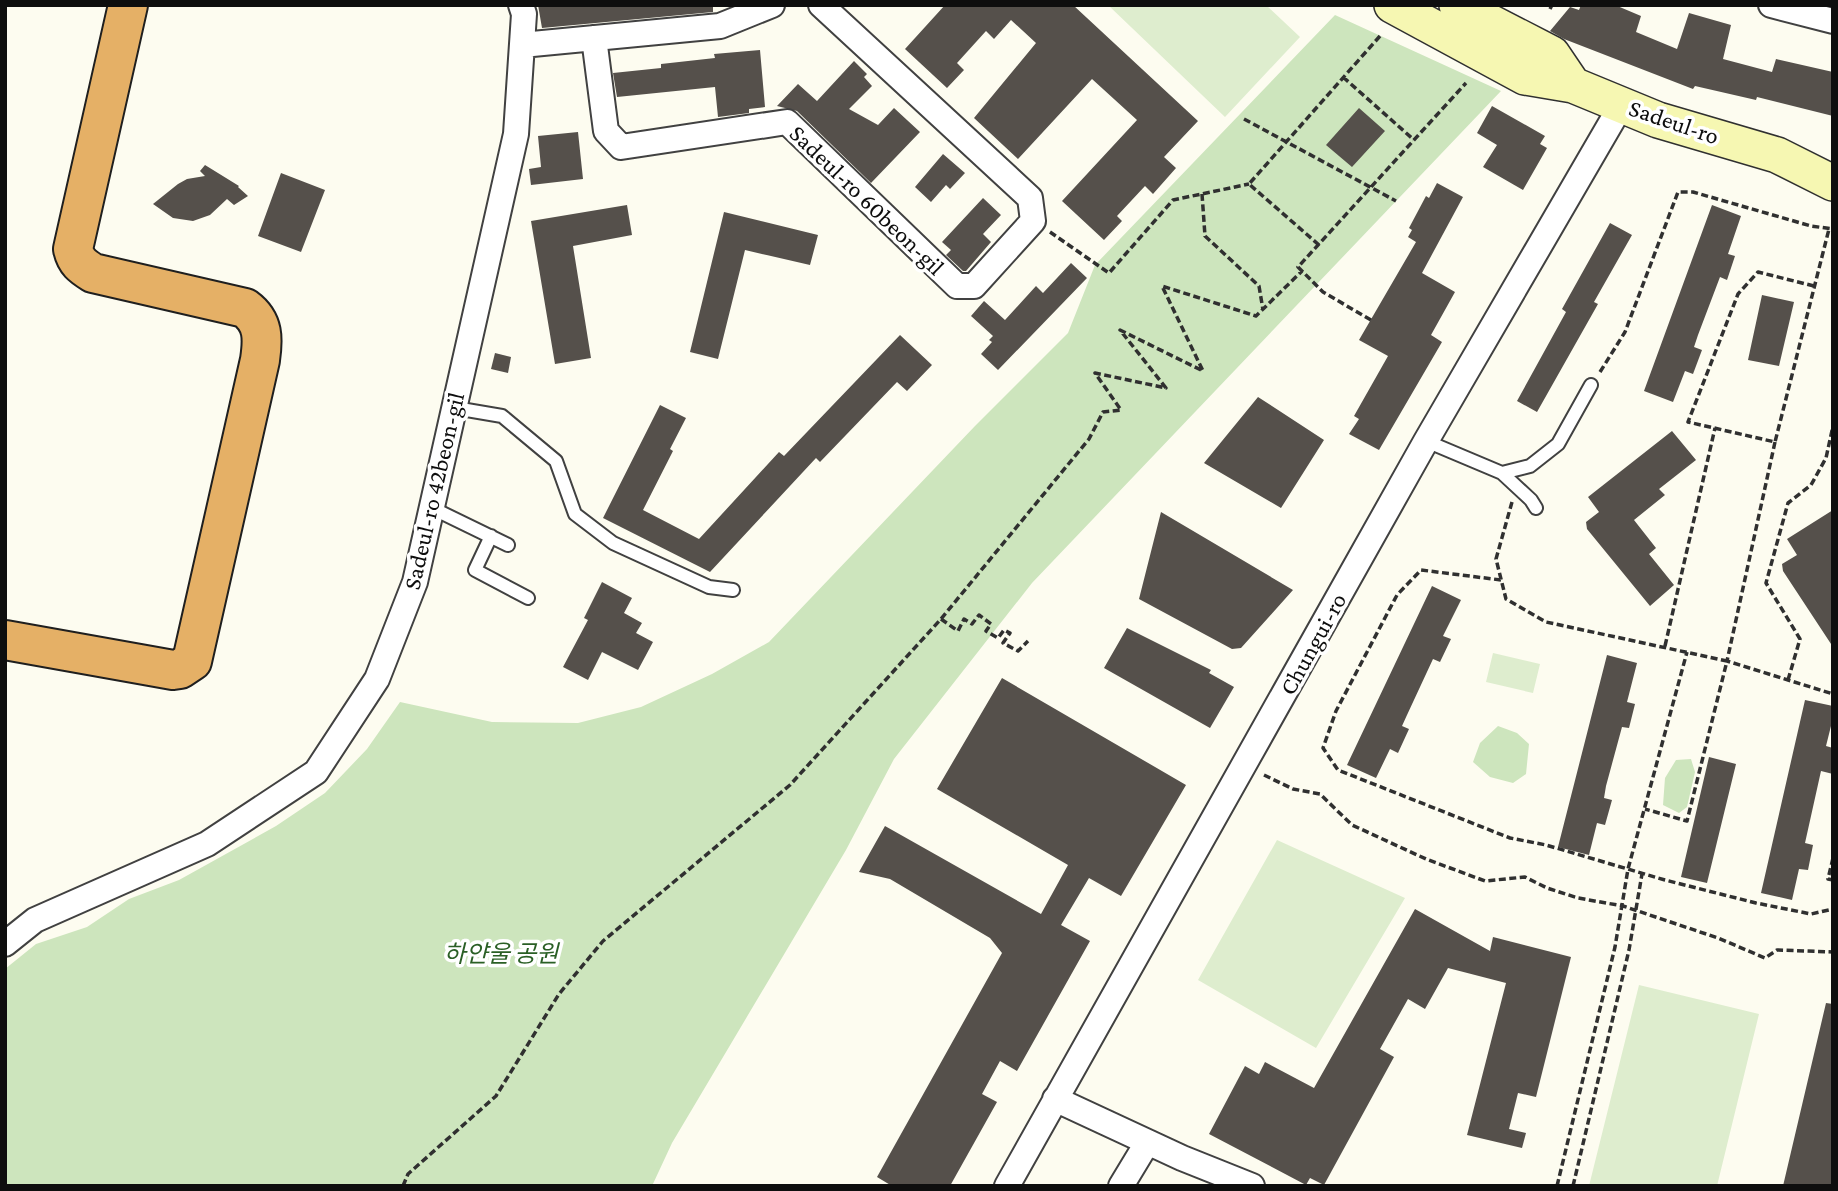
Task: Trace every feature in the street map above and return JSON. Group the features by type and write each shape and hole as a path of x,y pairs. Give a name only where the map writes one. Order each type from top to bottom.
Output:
{"highway":[{"path":"5,640 173,670 180,669 191,661 260,360 262,342 259,325 255,315 246,308 93,273 75,258 73,249 128,5"}],"street":[{"name":"Sadeul-ro 42beon-gil","path":"5,944 35,920 207,844 316,772 377,679 415,582 516,134 524,14 522,5"},
{"path":"522,45 720,26 772,5"},
{"path":"821,5 1030,198 1033,221"},
{"path":"1457,5 1552,54 1573,85"},
{"path":"1771,5 1833,21"},
{"name":"Sadeul-ro","path":"1386,21 1525,78 1573,85 1658,120 1777,155 1833,183"},
{"name":"Sadeul-ro 60beon-gil","path":"594,38 606,131 621,146 787,121 957,286 974,286 1033,221"},
{"name":"Chungui-ro","path":"1007,1186 1426,441 1622,104"},
{"name":"Sadeul-ro","path":"1777,155 1833,153"},
{"path":"1055,1099 1225,1181 1252,1186"},
{"path":"1121,1186 1147,1143"}],"lane":[{"path":"1502,473 1530,466 1558,444 1591,385"},
{"path":"454,408 502,416 556,461 575,514 612,543 709,587 733,590"},
{"path":"1426,441 1502,473 1536,508"},
{"path":"432,508 508,545"},
{"path":"491,536 475,570 528,598"}],"path":[{"path":"1033,221 1109,273 1173,200 1249,184 1343,78 1386,21"},
{"path":"1343,78 1414,140"},
{"path":"1371,320 1323,292 1298,267 1466,83"},
{"path":"1244,120 1396,201"},
{"path":"1249,184 1319,244"},
{"path":"1591,385 1626,332 1678,192 1693,192 1811,226 1831,229 1774,442 1727,661 1687,821 1644,809"},
{"path":"1202,194 1205,236 1259,286 1263,310"},
{"path":"403,1186 408,1174 496,1096 559,994 603,941 790,785 941,619 1089,439 1103,412 1121,410 1094,373 1166,388 1120,330 1203,371 1162,286 1256,316 1302,271"},
{"path":"1774,442 1688,422 1738,294 1758,272 1814,286"},
{"path":"1788,680 1800,639 1766,583 1788,503 1811,485 1826,458 1833,426"},
{"path":"1665,646 1715,428"},
{"path":"1517,487 1496,559 1506,599 1546,622 1727,661 1833,694"},
{"path":"1501,580 1421,570 1397,595 1336,710 1323,748 1338,770 1510,838 1811,914 1833,909"},
{"path":"941,619 958,631 964,619 972,624 979,615 991,624 986,631 998,638 1004,630 1010,634 1003,643 1018,651 1028,641"},
{"path":"1557,1186 1623,906 1628,869 1687,652"},
{"path":"1244,765 1293,789 1320,794 1352,825 1426,859 1485,881 1525,877 1547,888 1578,898 1623,906 1718,938 1765,958 1777,950 1833,953"},
{"path":"1833,858 1828,878 1833,880"},
{"path":"1573,1186 1637,911 1642,873"}],"green space":[{"path":"1108,5 1266,5 1300,37 1225,117"},
{"name":"하얀울 공원","path":"1335,15 1501,91 1032,583 894,759 846,850 672,1143 652,1186 5,1186 5,969 36,944 87,927 129,899 179,880 276,826 325,793 367,749 400,702 492,722 578,723 641,707 712,674 769,642 975,426 1068,333 1095,265"},
{"path":"1493,653 1540,664 1533,693 1486,682"},
{"path":"1498,726 1517,733 1529,744 1526,774 1513,783 1490,777 1473,762 1480,743"},
{"path":"1691,759 1695,772 1687,807 1679,813 1663,805 1665,778 1676,760"},
{"path":"1277,840 1405,898 1316,1048 1198,980"},
{"path":"1639,985 1759,1014 1717,1186 1589,1186"}],"building":[{"path":"538,5 713,5 713,12 542,28"},
{"path":"945,5 1073,5 1198,121 1164,157 1176,168 1153,194 1145,186 1117,216 1122,221 1104,240 1062,201 1137,120 1092,79 1018,159 974,118 1036,43 1011,20 994,39 986,31 957,63 964,70 947,88 905,49"},
{"path":"1581,5 1615,5 1641,16 1636,32 1677,49 1689,13 1731,25 1723,59 1772,72 1776,59 1833,72 1833,116 1757,97 1756,100 1695,86 1693,89 1564,39 1550,31 1570,7 1579,10"},
{"path":"760,50 765,107 749,109 749,113 718,117 715,87 617,97 613,73 715,58 714,54"},
{"path":"854,61 867,74 864,77 872,86 849,109 878,125 894,108 920,132 871,183 797,111 777,106 798,84 817,101"},
{"path":"1492,106 1545,136 1540,144 1547,148 1523,190 1483,167 1497,145 1477,133"},
{"path":"1359,108 1385,131 1352,167 1326,145"},
{"path":"578,132 583,179 531,185 529,169 541,167 538,136"},
{"path":"943,154 965,173 950,189 946,185 931,202 915,187"},
{"path":"205,165 239,186 248,196 234,205 227,199 210,215 193,221 173,218 153,204 187,179 205,176 200,171"},
{"path":"281,173 325,190 301,252 258,236"},
{"path":"1437,183 1463,197 1422,273 1455,292 1431,335 1442,342 1379,450 1349,434 1359,419 1354,416 1388,356 1359,340 1416,242 1408,237 1412,230 1409,228 1426,196 1429,198"},
{"path":"983,198 1001,215 983,234 991,242 966,271 963,271 946,255 951,250 942,242"},
{"path":"627,205 632,235 573,246 591,358 555,364 531,221"},
{"path":"1712,205 1741,216 1728,254 1735,256 1727,280 1720,277 1698,335 1694,347 1702,350 1693,374 1685,371 1673,402 1644,391"},
{"path":"724,212 818,235 810,265 745,250 718,359 690,352"},
{"path":"1610,223 1632,235 1594,302 1598,304 1537,412 1517,401 1566,312 1562,309"},
{"path":"1071,263 1087,278 998,370 981,354 992,342 989,340 993,336 971,316 984,301 1005,320 1036,286 1043,293"},
{"path":"1762,295 1794,302 1779,366 1748,360"},
{"path":"900,335 932,365 907,391 897,382 820,462 816,458 710,572 603,518 660,405 686,418 670,449 673,451 643,510 699,539 779,452 784,456"},
{"path":"495,353 511,357 508,373 491,369"},
{"path":"1258,397 1324,440 1281,508 1204,463"},
{"path":"1672,431 1696,460 1659,489 1665,495 1634,520 1656,548 1649,554 1674,585 1650,606 1587,529 1586,522 1599,512 1588,497"},
{"path":"1833,510 1833,647 1783,571 1782,564 1797,555 1787,539"},
{"path":"1161,512 1293,590 1241,648 1232,649 1139,599"},
{"path":"602,582 632,598 624,613 642,623 636,633 653,642 638,670 602,652 588,680 563,667 588,620 584,618"},
{"path":"1432,586 1461,600 1443,636 1451,639 1440,662 1433,659 1402,726 1409,729 1398,753 1390,749 1376,778 1347,765"},
{"path":"1127,628 1211,670 1209,673 1234,687 1210,728 1104,668"},
{"path":"1607,655 1637,663 1627,702 1635,704 1629,728 1622,727 1606,786 1604,798 1612,800 1605,825 1597,823 1589,855 1558,847"},
{"path":"1002,678 1186,785 1121,896 1089,878 1061,925 1090,941 1017,1071 1000,1061 982,1094 997,1102 950,1186 892,1186 877,1177 1002,953 990,938 890,879 859,872 885,826 1041,914 1068,865 937,789"},
{"path":"1805,700 1833,706 1826,746 1833,748 1833,774 1821,771 1805,843 1813,845 1808,870 1799,869 1792,900 1761,893"},
{"path":"1709,757 1736,764 1707,883 1681,877"},
{"path":"1415,909 1490,951 1493,937 1571,957 1536,1097 1518,1093 1509,1129 1526,1133 1522,1148 1467,1135 1506,983 1448,968 1425,1009 1408,999 1380,1049 1394,1057 1324,1185 1310,1178 1306,1185 1209,1134 1245,1066 1259,1074 1265,1062 1314,1088"},
{"path":"1826,1003 1833,1004 1833,1186 1783,1186"}]}
